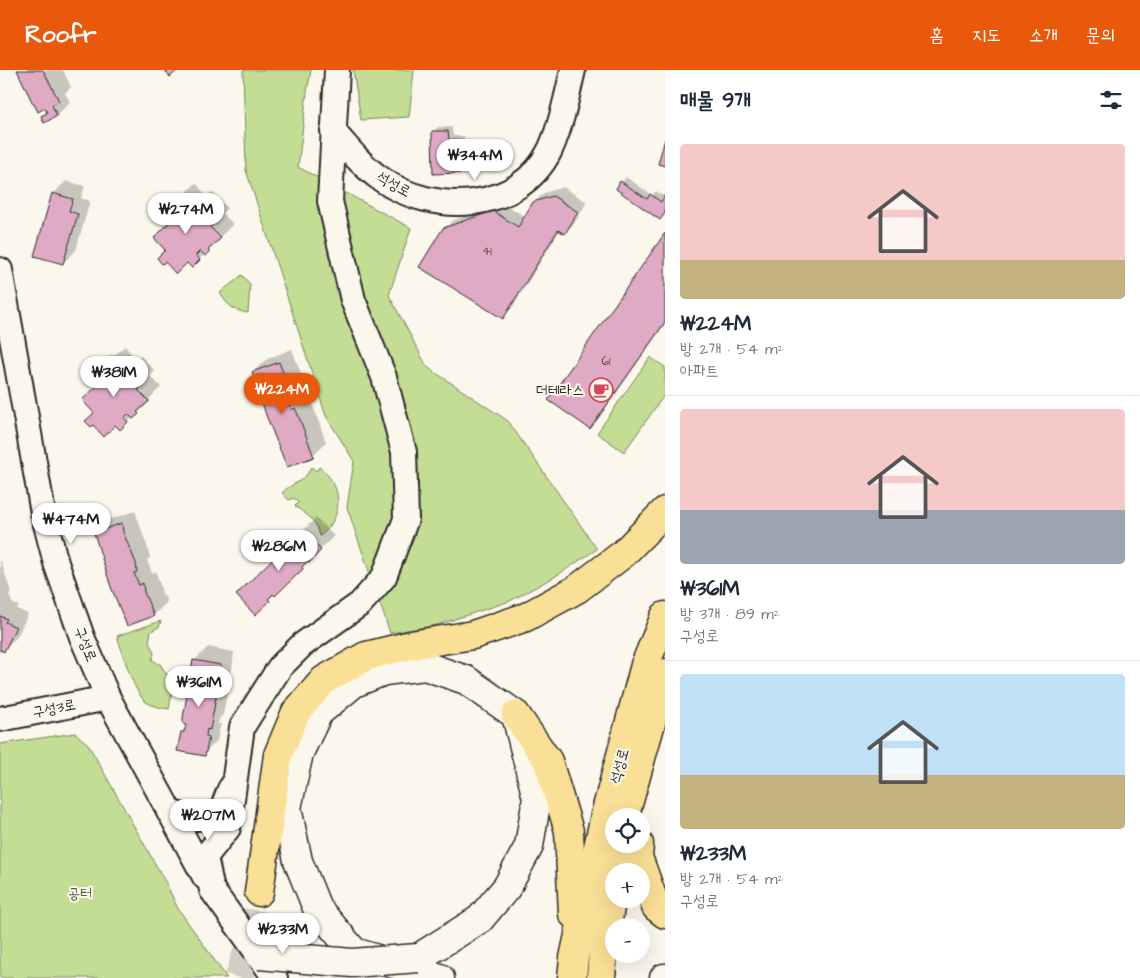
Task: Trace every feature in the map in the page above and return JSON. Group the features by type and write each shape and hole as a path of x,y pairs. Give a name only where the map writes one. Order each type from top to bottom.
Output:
{"highway":[{"path":"258,892 278,755 296,712 324,680 366,656 473,635 526,617 577,589 623,554 665,511"},
{"name":"석성로","path":"573,968 606,815 645,665 665,616"},
{"name":"석성로","path":"626,808 665,673"},
{"path":"516,715 548,761 569,831 573,892 573,968"},
{"path":"642,808 654,752 665,720"},
{"path":"638,853 638,857 656,907 665,914"},
{"path":"602,966 610,908"}],"main road":[{"path":"259,955 352,963 418,958 480,919 507,887 529,846 537,798 516,715 466,680 425,666 384,671 354,683 318,713 299,753 288,808 298,861 317,908 354,952 440,978"}],"street":[{"path":"212,890 205,857 228,828 242,727 280,668 302,645 360,604 384,577 406,519 404,452 384,377 353,300 330,201 337,70"},
{"name":"석성로","path":"333,131 361,163 381,179 405,192 425,200 445,204 485,199 502,194 521,185 534,173 549,151 558,128 573,70"},
{"name":"구성로","path":"0,270 36,473 54,554 82,637 108,698 212,890 275,978"},
{"name":"구성3로","path":"0,719 108,698"},
{"path":"169,812 193,819 208,817 221,812 234,782"}],"green space":[{"path":"243,70 311,70 298,167 411,228 389,295 427,367 508,421 597,549 556,576 510,601 437,625 390,633 347,507 354,461 326,416 246,170"},
{"path":"353,70 414,70 409,117 361,120"},
{"path":"242,275 250,284 248,313 231,307 220,293"},
{"path":"650,357 665,367 665,394 624,452 597,433"},
{"path":"311,467 317,471 319,467 327,474 337,492 337,511 328,529 320,536 311,518 295,506 298,503 297,500 293,498 289,500 282,493 306,476"},
{"path":"161,621 159,627 151,631 149,642 154,653 152,660 161,665 166,674 175,676 169,709 151,705 141,697 129,672 117,636"},
{"name":"공터","path":"75,733 88,744 167,885 177,907 227,978 0,978 0,744"}],"building":[{"path":"17,70 43,70 59,101 52,105 57,116 44,123 41,116 47,113 45,108 38,112"},
{"path":"165,70 178,70 170,77"},
{"path":"432,131 448,131 449,140 460,140 460,173 433,174"},
{"path":"665,139 665,166 658,164"},
{"path":"620,181 647,199 650,194 661,202 665,195 665,213 660,220 616,189"},
{"path":"52,193 73,199 69,211 78,214 63,264 34,256"},
{"path":"183,195 194,209 198,204 215,222 210,227 221,238 208,250 210,252 205,256 200,251 196,255 200,260 192,268 187,263 176,274 165,262 162,264 157,258 165,250 154,238 168,224 163,218 167,214 163,210 170,204 171,206"},
{"path":"553,196 578,212 565,234 558,230 503,319 419,267 443,228 493,211 518,227 533,202"},
{"path":"665,233 665,322 590,429 548,400"},
{"path":"111,358 122,372 127,367 143,385 138,390 149,401 137,412 139,414 133,419 128,414 124,418 128,422 120,430 115,425 104,437 93,425 91,427 85,421 94,413 82,400 96,387 91,381 95,377 91,372 98,366 100,368"},
{"path":"279,362 292,396 287,398 291,410 295,408 314,457 287,467 266,415 252,372"},
{"path":"122,523 123,532 136,563 137,572 134,573 139,585 143,583 144,592 154,616 127,626 111,587 94,533"},
{"path":"302,530 321,550 275,596 273,594 268,599 270,601 255,615 236,595"},
{"path":"0,616 7,619 5,622 16,627 4,652 0,651"},
{"path":"193,660 221,665 219,684 217,684 215,691 217,692 210,730 207,729 206,736 209,737 205,756 177,751 181,732 184,732 186,725 183,724 183,718"}],"tunnel":[{"path":"239,978 251,937 259,892"}],"place":[{"name":"더테라스","path":"601,390"}]}
